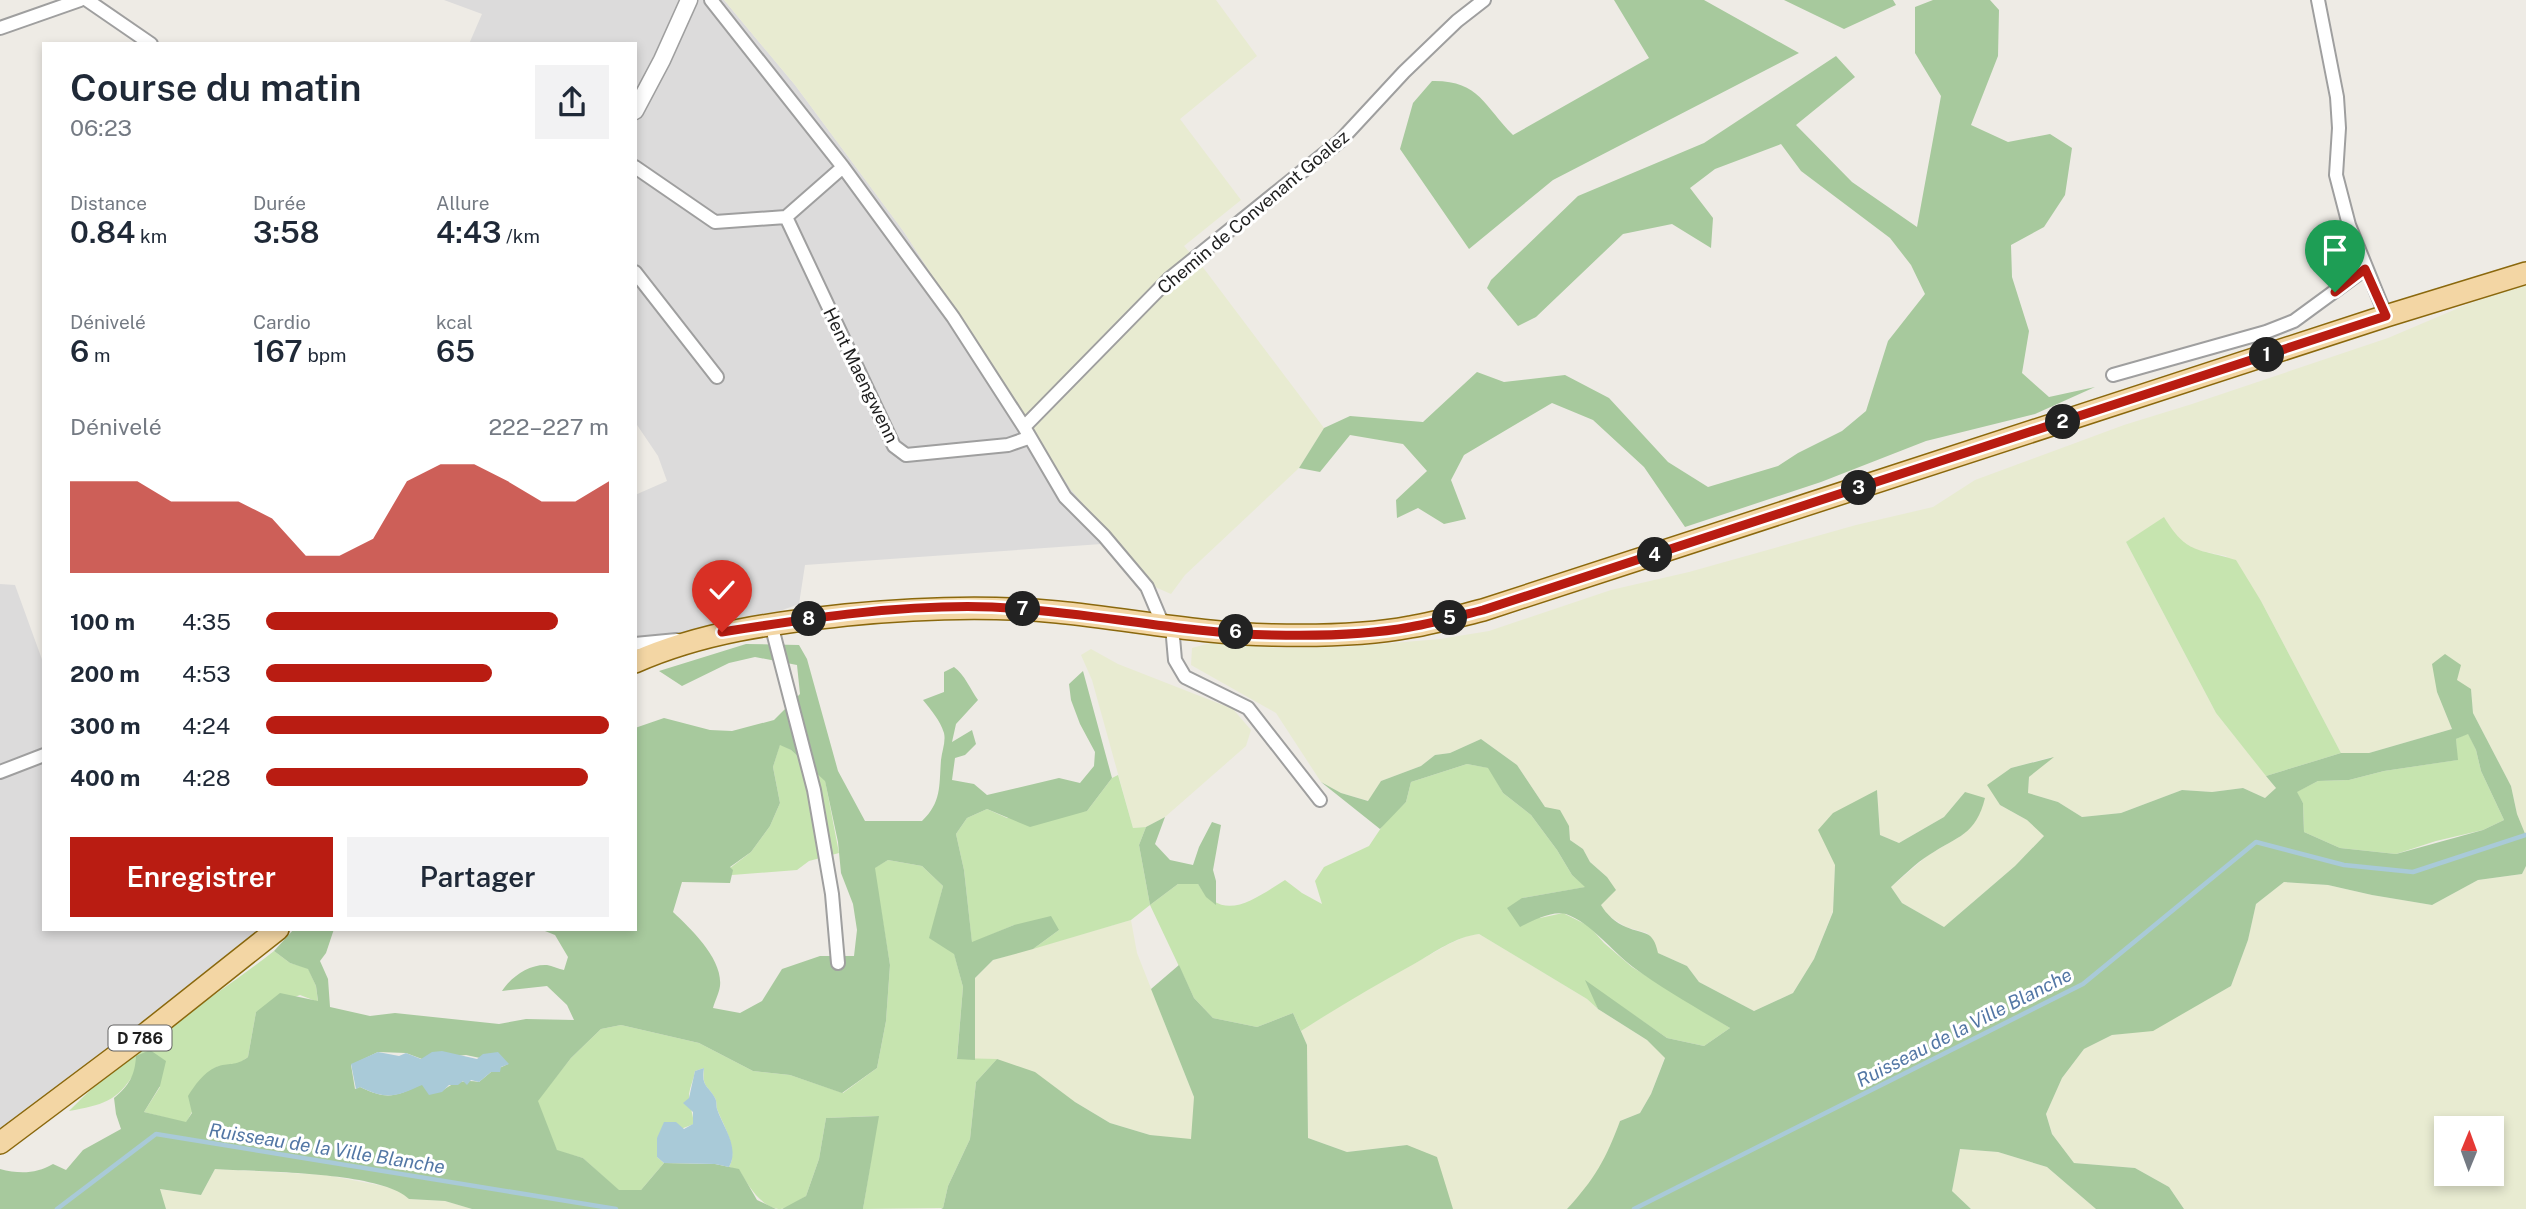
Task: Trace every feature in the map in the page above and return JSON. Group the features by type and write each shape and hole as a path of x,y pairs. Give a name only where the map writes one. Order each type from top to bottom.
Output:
{"main road":[{"path":"637,661 692,640 722,632 889,611 992,607 1272,635 1409,628 1483,610 2386,316 2526,273"},
{"name":"D 786","path":"0,1143 148,1032 275,931"}],"street":[{"path":"0,28 80,0"},
{"path":"87,0 148,42"},
{"path":"637,107 689,0"},
{"path":"711,0 843,167 953,317 1065,497 1104,536 1147,587 1168,626 1175,660 1185,677 1248,708 1320,800"},
{"name":"Chemin de Convenant Goalez","path":"1026,433 1169,279 1340,141 1457,21 1484,0"},
{"path":"2318,0 2337,97 2339,128 2336,174 2349,225 2386,316"},
{"path":"637,168 715,222 786,218 843,167"},
{"name":"Hent Maengwenn","path":"786,218 894,446 906,455 1008,445 1026,433"},
{"path":"2113,375 2266,332 2294,321 2365,269"},
{"path":"637,275 717,377"},
{"path":"771,624 814,790 832,894 838,963"},
{"path":"637,644 692,640"},
{"path":"0,772 42,756"}],"shaded area":[{"path":"444,0 724,0 795,85 904,232 1038,436 1116,543 805,565 799,604 722,632 637,671 637,494 667,481 658,456 637,425 637,42 470,42 482,14"},
{"path":"0,584 15,585 42,659 42,931 275,931 0,1142"}],"green space":[{"path":"724,0 1216,0 1257,56 1180,119 1241,200 1184,246 1324,428 1299,468 1185,575 1171,594 1155,587 1071,490 904,232 795,85"},
{"path":"1614,0 1704,0 1799,53 1553,180 1469,249 1400,149 1413,103 1432,81 1460,85 1479,97 1513,135 1649,58"},
{"path":"1784,0 1893,0 1896,5 1844,29"},
{"path":"1933,0 1990,0 1999,10 1998,56 1971,125 2008,142 2050,134 2072,148 2065,195 2044,227 2011,245 2012,277 2029,331 2022,373 2049,397 2095,387 2035,414 1926,441 1821,482 1685,527 1644,467 1593,420 1552,403 1464,455 1451,480 1466,519 1444,524 1418,508 1397,518 1396,500 1427,471 1403,444 1350,435 1320,472 1299,468 1324,428 1350,416 1423,422 1477,372 1504,382 1565,375 1609,398 1668,462 1708,487 1778,466 1842,431 1866,411 1888,341 1925,294 1911,265 1890,238 1801,171 1781,144 1715,169 1690,188 1713,218 1711,248 1672,224 1623,234 1536,317 1518,326 1487,288 1491,280 1578,196 1704,143 1836,56 1855,77 1796,125 1852,182 1917,227 1941,96 1915,53 1915,7"},
{"path":"2526,284 2526,836 2517,814 2511,786 2473,713 2471,689 2437,692 2452,729 2369,753 2341,753 2261,601 2226,556 2191,549 2173,534 2126,542 2216,713 2276,788 2265,798 2243,788 2212,792 2182,790 2121,813 2082,817 2058,802 2028,793 2029,777 2052,757 2011,768 1988,785 2000,805 2027,820 2044,836 2015,866 1944,927 1902,903 1891,887 1927,856 1964,834 1965,792 1944,817 1899,843 1880,835 1877,791 1835,865 1833,911 1814,959 1793,993 1754,1011 1699,982 1687,966 1658,953 1647,933 1626,927 1606,914 1601,905 1607,877 1590,862 1583,849 1570,840 1569,826 1545,807 1517,765 1481,739 1450,753 1435,755 1421,766 1381,781 1369,801 1341,793 1321,782 1276,713 1191,665 1192,648 1210,643 1281,648 1345,647 1440,639 1489,631 1611,590 1933,507 1975,480 2124,425 2388,338 2468,304"},
{"path":"2164,517 2187,544 2236,560 2261,601 2341,753 2266,776 2216,713 2126,542"},
{"path":"746,644 799,645 807,659 838,771 865,821 922,821 936,800 945,739 935,715 923,700 944,692 944,672 954,667 958,670 978,700 956,724 952,742 972,730 976,744 965,755 955,758 952,780 974,784 987,795 1059,778 1080,783 1094,766 1095,752 1080,724 1071,700 1069,684 1083,671 1112,778 1087,811 1030,827 987,809 967,818 956,834 964,870 972,942 1014,925 1051,916 1059,930 1033,949 993,960 975,978 975,1060 957,1059 963,987 954,954 929,938 943,886 922,866 888,860 875,868 890,965 886,1021 877,1068 842,1093 790,1075 753,1071 699,1043 621,1025 601,1029 571,1058 538,1101 557,1150 583,1158 619,1190 641,1190 664,1163 715,1164 739,1169 757,1200 776,1209 472,1209 445,1201 409,1199 394,1190 373,1183 346,1178 215,1169 201,1195 160,1189 166,1209 0,1209 0,1169 27,1172 53,1164 66,1170 83,1150 121,1129 114,1098 130,1080 136,1056 150,1050 166,1061 160,1086 144,1112 186,1122 192,1113 188,1096 203,1076 216,1067 248,1057 256,1012 280,993 318,1001 316,986 308,969 290,963 274,951 292,931 333,931 326,953 320,961 328,979 330,1007 370,1016 395,1013 499,1024 526,1019 574,1020 567,1005 547,986 502,991 515,976 527,969 547,965 564,970 568,957 555,935 545,931 637,931 637,727 664,718 710,730 732,731 774,720 800,694 797,665 755,657 729,663 682,686 659,671","holes":["780,745 791,750 825,781 838,842 841,873 853,904 857,930 854,956 820,956 782,969 762,1001 740,1013 713,1008 720,986 716,965 704,945 673,912 682,882 730,883 733,870 730,867 751,852 770,826 780,803 773,767","378,1052 406,1053 422,1059 466,1055 508,1064 491,1072 479,1082 459,1082 441,1092 422,1084 391,1095 377,1094 360,1087 355,1089 351,1065"]},
{"path":"1091,649 1118,664 1233,709 1251,730 1246,746 1165,817 1146,827 1133,828 1092,680 1081,655"},
{"path":"2445,654 2461,665 2457,680 2471,689 2473,713 2511,786 2517,814 2526,836 2526,866 2522,874 2478,880 2432,905 2328,885 2284,882 2256,904 2248,940 2231,986 2153,1031 2112,1035 2084,1049 2062,1078 2046,1114 2052,1134 2074,1163 2135,1168 2169,1187 2184,1209 2096,1209 2047,1167 1998,1152 1960,1149 1952,1191 1971,1209 1567,1209 1598,1168 1620,1121 1640,1113 1651,1094 1665,1058 1647,1040 1598,1009 1585,980 1667,1038 1704,1046 1730,1028 1645,975 1575,918 1560,913 1542,917 1520,927 1507,908 1522,898 1585,887 1572,875 1531,815 1503,793 1488,768 1467,764 1411,782 1406,802 1380,829 1321,782 1341,793 1368,801 1381,781 1421,766 1435,755 1450,753 1481,739 1517,765 1545,807 1560,810 1569,826 1570,840 1583,849 1590,862 1607,877 1616,890 1601,905 1608,915 1622,925 1650,936 1658,953 1687,966 1699,982 1754,1011 1793,993 1814,959 1833,912 1835,865 1818,830 1833,813 1877,790 1880,835 1899,843 1944,817 1965,792 1985,798 1977,820 1965,833 1919,862 1891,887 1902,903 1944,927 2015,866 2044,836 2027,820 2000,805 1987,785 2011,768 2054,757 2029,777 2028,793 2058,802 2082,817 2121,813 2182,790 2212,792 2243,788 2265,798 2276,788 2266,776 2341,753 2369,753 2452,729 2437,692 2432,664","holes":["2468,734 2476,750 2481,771 2504,820 2483,830 2396,854 2340,848 2304,832 2303,803 2297,792 2318,781 2349,780 2384,771 2458,760 2456,739"]},
{"path":"2468,733 2481,771 2504,820 2483,830 2396,854 2340,848 2304,832 2303,803 2296,792 2318,781 2349,780 2384,771 2457,760 2456,739"},
{"path":"780,744 791,750 825,780 839,853 809,861 797,870 732,875 730,868 751,852 770,826 780,803 773,767"},
{"path":"1467,764 1489,768 1503,793 1531,815 1572,875 1586,887 1522,898 1540,918 1563,913 1589,926 1632,967 1730,1028 1704,1046 1667,1038 1589,984 1598,1009 1587,999 1479,934 1445,946 1301,1031 1293,1013 1257,1027 1213,1018 1194,998 1150,905 1178,884 1198,884 1208,896 1228,906 1250,900 1285,880 1322,904 1315,881 1324,867 1369,846 1385,822 1406,802 1411,782"},
{"path":"1118,775 1133,828 1146,827 1139,845 1150,905 1131,920 1033,949 1059,930 1014,925 972,943 964,870 956,834 967,818 987,809 1007,818 1087,811 1112,778"},
{"path":"1165,817 1155,844 1170,860 1193,865 1212,822 1221,825 1213,870 1216,905 1206,897 1198,884 1178,884 1150,905 1139,845 1146,827"},
{"path":"888,860 922,866 943,886 930,938 954,953 963,987 957,1058 997,1059 976,1082 970,1139 948,1186 943,1208 863,1209 878,1116 826,1118 819,1159 806,1196 781,1209 767,1205 755,1194 739,1170 729,1167 732,1160 731,1145 717,1109 716,1099 704,1083 704,1068 695,1071 689,1094 694,1124 657,1138 657,1157 664,1163 641,1190 619,1191 583,1158 557,1151 537,1101 571,1058 601,1029 621,1025 699,1043 753,1071 790,1075 843,1093 877,1068 886,1021 890,965 874,868"},
{"path":"2526,866 2526,1209 2184,1209 2169,1187 2135,1168 2074,1163 2052,1134 2046,1114 2062,1078 2084,1049 2112,1035 2153,1030 2231,986 2248,940 2256,904 2284,882 2328,885 2432,905 2478,880 2522,874"},
{"path":"1131,920 1137,953 1194,1097 1192,1140 1150,1135 1110,1123 1075,1102 975,1060 975,978 993,960"},
{"path":"1479,934 1587,999 1647,1040 1665,1057 1651,1094 1640,1113 1620,1121 1609,1152 1590,1184 1567,1209 1453,1209 1407,1145 1347,1152 1308,1138 1307,1045 1301,1031 1346,1002 1449,944"},
{"path":"274,951 290,963 308,968 316,986 318,1002 300,995 256,1012 248,1057 237,1065 216,1067 186,1123 144,1112 160,1087 135,1072 115,1096 91,1107 69,1111 117,1067"},
{"path":"1179,965 1194,998 1213,1018 1257,1027 1293,1013 1307,1045 1308,1138 1347,1152 1407,1145 1437,1157 1453,1209 941,1209 948,1186 970,1139 976,1082 997,1059 1035,1072 1075,1102 1110,1123 1150,1135 1191,1139 1194,1097 1151,989"},
{"path":"879,1116 863,1209 782,1209 806,1196 819,1159 826,1118"},
{"path":"1960,1149 1998,1152 2047,1167 2096,1209 1971,1209 1952,1191"},
{"path":"215,1169 326,1175 383,1186 400,1191 409,1199 445,1201 472,1209 164,1207 159,1189 201,1195"}],"water":[{"path":"442,1051 477,1059 483,1054 498,1052 509,1064 501,1067 500,1072 491,1072 479,1082 471,1080 467,1085 463,1081 458,1085 449,1085 442,1092 429,1095 422,1085 391,1095 377,1094 360,1087 356,1089 351,1064 378,1052 399,1056 406,1053 421,1059 432,1052"},
{"path":"704,1068 704,1082 716,1099 717,1109 732,1145 732,1160 729,1167 715,1164 664,1163 657,1157 657,1138 664,1122 676,1122 684,1129 693,1124 693,1112 683,1103 689,1098 695,1071"}],"waterway":[{"name":"Ruisseau de la Ville Blanche","path":"1634,1209 2083,984 2256,842 2344,865 2413,872 2526,835"},
{"name":"Ruisseau de la Ville Blanche","path":"57,1209 156,1134 616,1209"}],"route":[{"path":"722,632 816,618 948,607 1056,612 1272,635 1409,628 1483,610 2386,316 2365,269 2335,292"}]}
